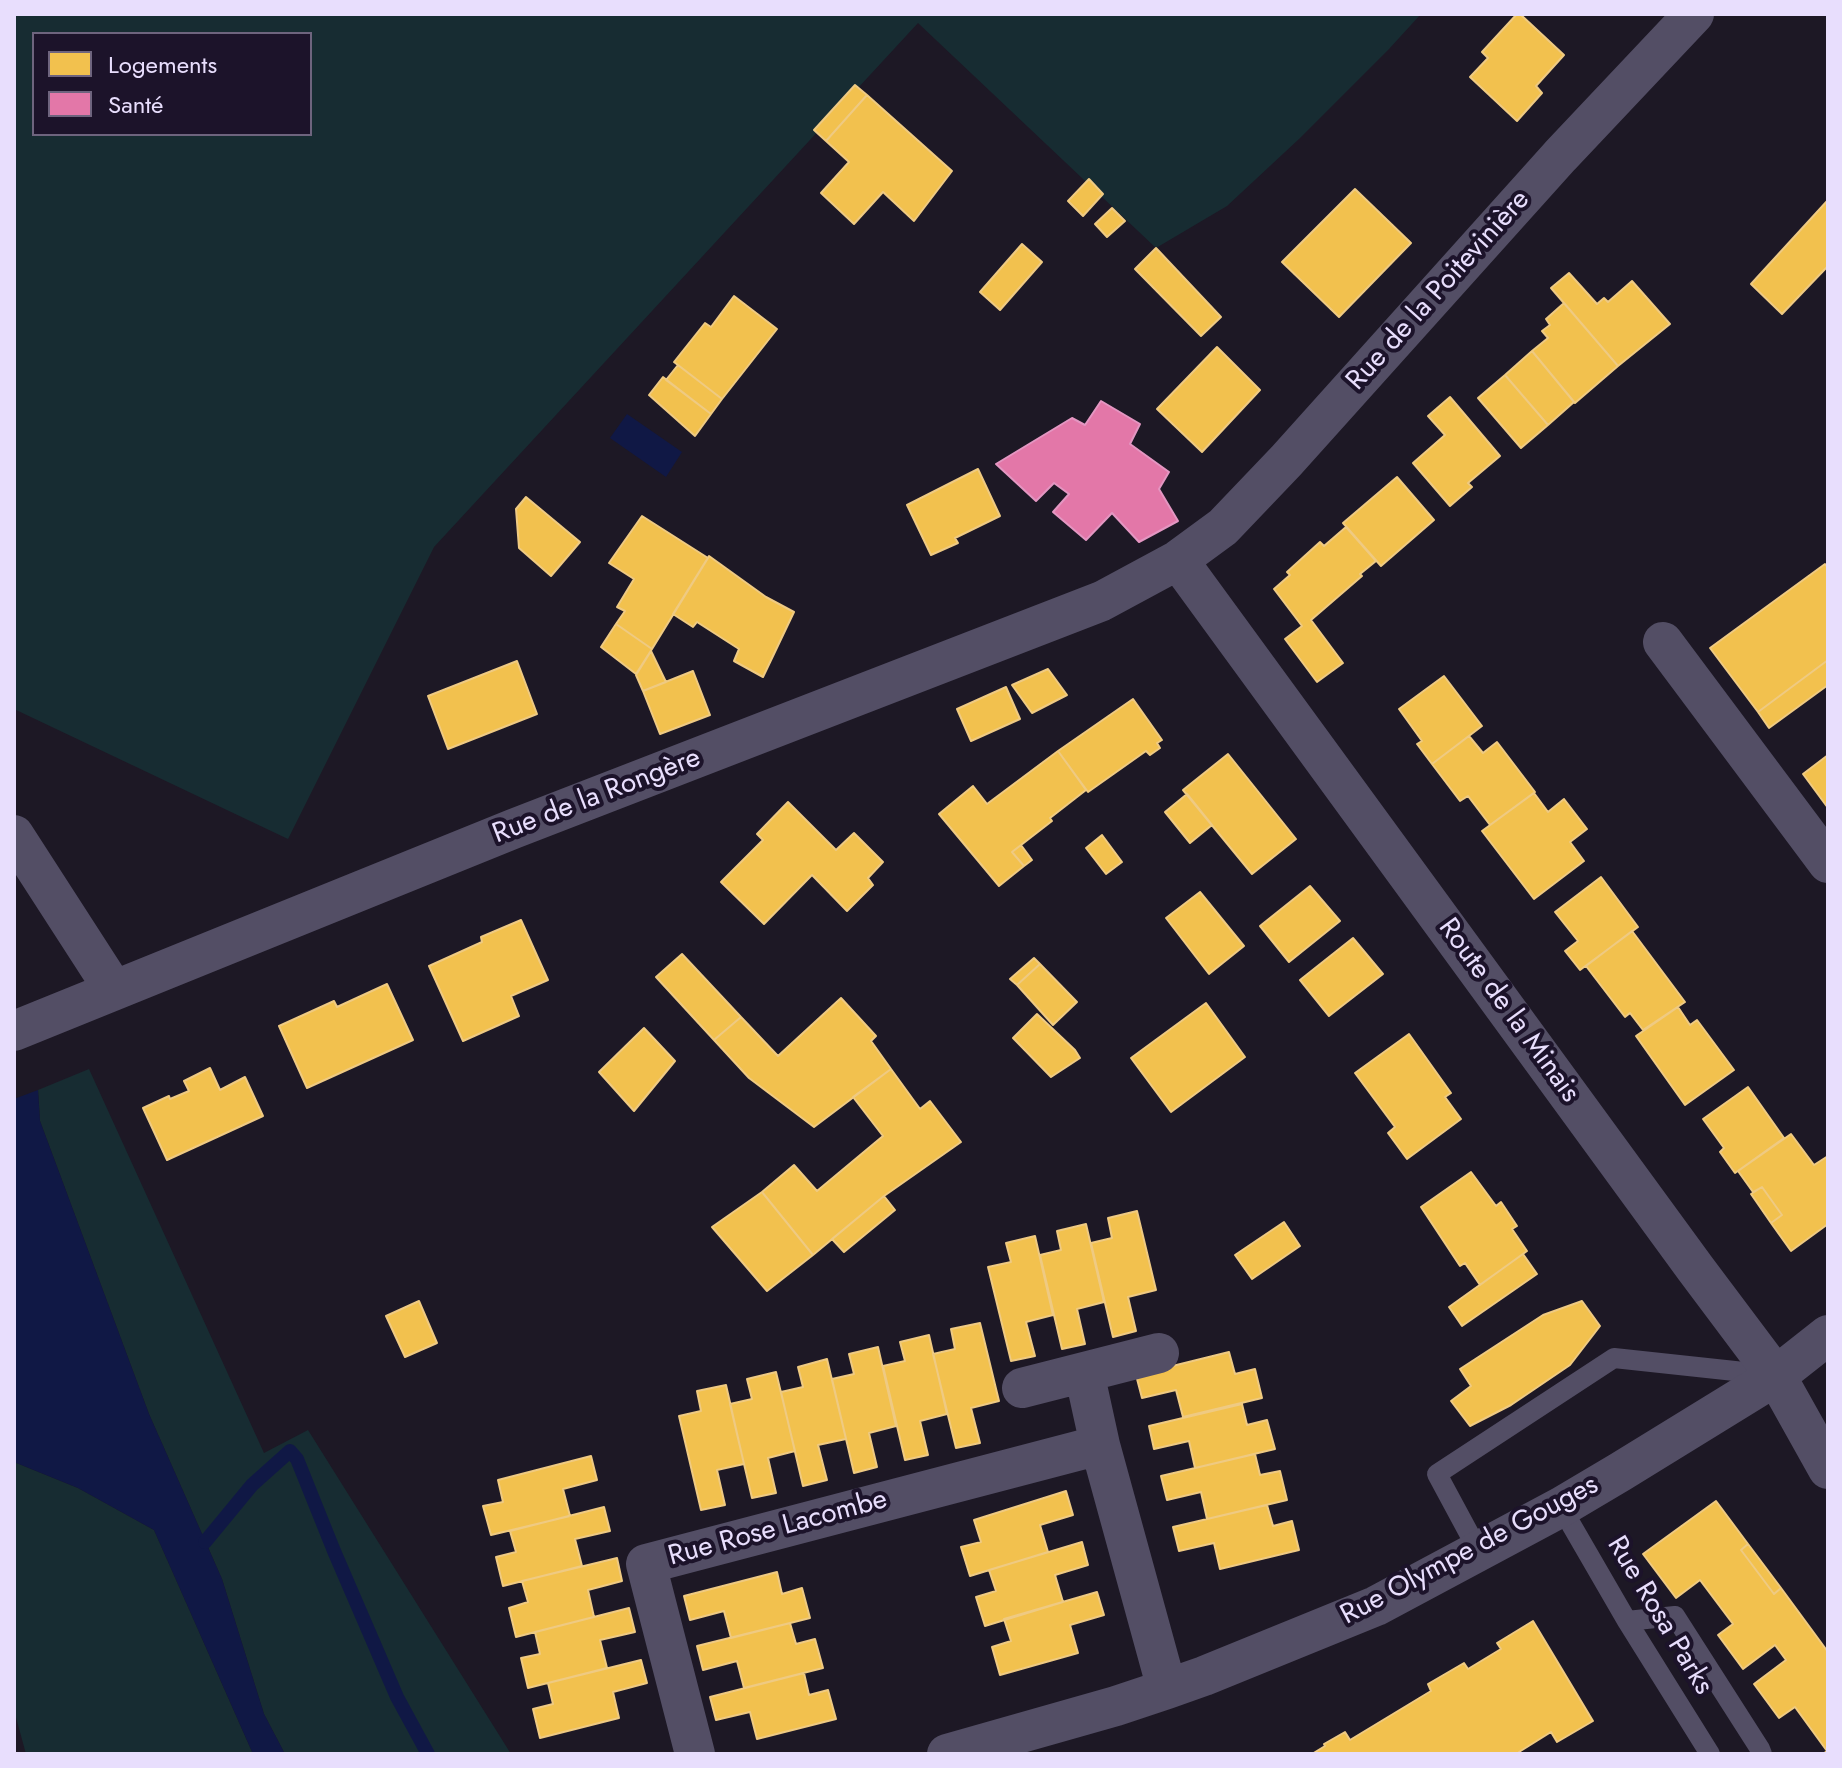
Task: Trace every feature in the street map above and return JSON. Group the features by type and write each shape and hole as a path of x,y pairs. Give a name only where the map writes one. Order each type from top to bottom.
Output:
{"street":[{"name":"Rue de la Poitevinière","path":"1178,560 1223,527 1286,461 1560,156 1694,14"},
{"name":"Rue de la Rongère","path":"14,1031 513,829 1102,601 1178,560"},
{"name":"Route de la Minais","path":"1178,560 1776,1376 1828,1469"},
{"path":"1663,642 1828,863"},
{"path":"14,835 114,990"},
{"name":"Rue Olympe de Gouges","path":"947,1754 1167,1689 1376,1606 1561,1507 1776,1376 1828,1335"},
{"path":"1022,1388 1159,1353"},
{"path":"1084,1372 1100,1445 1167,1689"},
{"name":"Rue Rose Lacombe","path":"695,1754 646,1564 1100,1445"}],"lane":[{"path":"1479,1552 1437,1474 1614,1358 1776,1376"},
{"name":"Rue Rosa Parks","path":"1561,1507 1710,1754"},
{"path":"1627,1621 1675,1616 1762,1754"}],"shaded area":[{"path":"14,14 1421,14 1299,139 1227,206 1156,248 918,23 434,547 288,839 14,709"},
{"path":"627,414 682,452 666,477 610,438"},
{"path":"89,1069 264,1453 308,1430 511,1754 285,1754 264,1714 222,1579 149,1414 40,1121 38,1090"},
{"path":"38,1090 40,1121 149,1414 222,1579 264,1714 285,1754 253,1754 154,1530 78,1488 14,1462 14,1099"},
{"path":"14,1462 78,1488 154,1530 253,1754 26,1754 14,1710"}],"building: Logements":[{"path":"1517,14 1564,55 1536,86 1542,93 1517,121 1470,77 1488,58 1482,52"},
{"path":"855,85 867,95 826,141 814,130"},
{"path":"867,95 952,171 914,221 883,192 854,224 821,193 849,162 826,141"},
{"path":"1089,179 1103,194 1083,216 1068,201"},
{"path":"1355,189 1411,243 1339,317 1282,262"},
{"path":"1828,200 1828,266 1782,314 1751,284"},
{"path":"1112,208 1125,221 1107,237 1095,224"},
{"path":"1022,244 1042,262 1000,310 980,292"},
{"path":"1156,248 1221,317 1201,336 1135,269"},
{"path":"1569,273 1597,304 1604,298 1608,302 1632,281 1670,324 1618,366 1551,288"},
{"path":"734,296 777,329 722,399 674,362 705,323 711,327"},
{"path":"1564,303 1618,366 1575,403 1532,351 1548,338 1542,331 1550,325 1546,319"},
{"path":"1217,347 1260,390 1202,452 1157,409"},
{"path":"1532,351 1574,402 1548,425 1505,375"},
{"path":"678,365 722,399 711,414 666,380"},
{"path":"1505,375 1548,425 1521,448 1478,398"},
{"path":"663,377 711,414 695,436 649,395"},
{"path":"1450,397 1500,456 1468,483 1472,487 1450,506 1413,463 1445,435 1428,416"},
{"path":"978,469 1000,516 955,538 958,543 931,555 907,505"},
{"path":"1397,477 1434,520 1381,566 1343,523"},
{"path":"526,497 580,542 551,576 519,548 516,509"},
{"path":"642,516 708,558 652,649 616,624 625,611 617,607 634,579 609,563"},
{"path":"1346,527 1376,561 1311,620 1343,663 1317,682 1285,639 1302,626 1274,589 1290,575 1287,572 1320,542 1324,546"},
{"path":"709,556 766,597 794,612 763,677 734,661 739,649 697,622 693,627 673,614"},
{"path":"1825,564 1828,568 1828,660 1758,712 1710,648"},
{"path":"616,624 652,649 636,674 601,647"},
{"path":"651,651 666,682 643,691 636,675"},
{"path":"1828,660 1828,685 1769,728 1758,712"},
{"path":"517,661 537,714 448,749 428,696"},
{"path":"1048,669 1067,695 1032,713 1012,685"},
{"path":"693,671 710,715 660,734 643,691"},
{"path":"1444,676 1482,726 1432,764 1417,744 1422,741 1399,709"},
{"path":"1006,687 1020,719 971,741 957,709"},
{"path":"1133,699 1162,740 1157,743 1160,748 1150,755 1146,751 1088,792 1058,751"},
{"path":"1469,736 1483,753 1497,742 1535,792 1490,825 1468,796 1460,801 1432,764"},
{"path":"1058,751 1086,790 1012,852 1024,866 999,886 939,814 973,786 987,804"},
{"path":"1228,754 1296,839 1252,874 1183,790"},
{"path":"1828,755 1828,808 1803,774"},
{"path":"1534,793 1548,812 1564,799 1587,829 1570,842 1584,861 1534,899 1482,831"},
{"path":"1187,794 1212,825 1190,843 1165,812"},
{"path":"788,802 836,850 854,833 883,862 868,878 873,885 847,911 812,875 764,924 721,882 763,840 757,834"},
{"path":"1102,835 1122,862 1106,874 1086,848"},
{"path":"1021,845 1032,860 1024,866 1012,852"},
{"path":"1601,877 1638,927 1580,970 1565,951 1578,941 1555,912"},
{"path":"1310,886 1340,921 1289,962 1260,926"},
{"path":"1200,892 1244,946 1209,974 1166,918"},
{"path":"521,920 548,980 511,996 519,1016 463,1041 429,966 482,942 481,937"},
{"path":"1632,931 1685,1002 1643,1030 1630,1013 1625,1017 1586,966"},
{"path":"1353,938 1383,974 1329,1016 1300,980"},
{"path":"682,954 741,1017 714,1040 656,977"},
{"path":"1034,958 1040,964 1017,985 1010,979"},
{"path":"1040,964 1077,1002 1053,1025 1017,985"},
{"path":"387,984 413,1040 307,1088 279,1026 334,1001 337,1007"},
{"path":"841,998 876,1036 871,1041 891,1069 814,1127 749,1078 714,1040 741,1017 778,1056"},
{"path":"1206,1003 1245,1057 1171,1112 1131,1058"},
{"path":"1678,1007 1690,1025 1697,1020 1734,1070 1685,1105 1636,1036"},
{"path":"1037,1014 1080,1058 1051,1077 1013,1038"},
{"path":"644,1028 675,1061 634,1111 599,1072"},
{"path":"1409,1034 1451,1093 1445,1097 1461,1119 1407,1159 1388,1133 1395,1127 1355,1073"},
{"path":"210,1068 220,1090 245,1077 263,1116 167,1160 143,1108 189,1091 184,1081"},
{"path":"891,1069 920,1109 930,1101 961,1142 884,1196 813,1255 762,1192 794,1165 817,1191 883,1136 853,1097"},
{"path":"1748,1087 1784,1138 1735,1173 1720,1152 1724,1148 1703,1119"},
{"path":"1791,1134 1814,1165 1828,1156 1828,1224 1791,1251 1771,1223 1782,1215 1762,1187 1753,1192 1738,1171"},
{"path":"1471,1172 1496,1206 1501,1202 1517,1226 1512,1229 1527,1251 1480,1285 1465,1263 1460,1266 1421,1207"},
{"path":"1762,1187 1782,1215 1771,1223 1751,1194"},
{"path":"762,1192 813,1255 767,1291 712,1227"},
{"path":"884,1196 895,1210 844,1252 832,1239"},
{"path":"1137,1211 1156,1290 1128,1297 1136,1331 1113,1337 1091,1243 1112,1238 1108,1218"},
{"path":"1284,1222 1300,1246 1252,1279 1235,1255"},
{"path":"1086,1224 1104,1302 1077,1309 1085,1344 1062,1349 1040,1255 1061,1250 1057,1231"},
{"path":"1035,1236 1053,1315 1026,1322 1035,1356 1011,1361 988,1267 1011,1262 1006,1243"},
{"path":"1523,1254 1537,1274 1462,1326 1449,1307"},
{"path":"419,1301 437,1343 405,1357 386,1316"},
{"path":"1582,1301 1600,1326 1570,1365 1511,1405 1470,1426 1451,1401 1471,1386 1460,1369 1543,1315"},
{"path":"980,1323 999,1401 971,1408 980,1443 956,1448 933,1354 955,1349 951,1329"},
{"path":"929,1335 947,1414 920,1421 928,1455 905,1460 883,1366 905,1361 900,1342"},
{"path":"878,1347 896,1426 869,1433 877,1467 854,1473 832,1379 854,1374 849,1354"},
{"path":"1229,1352 1235,1374 1255,1369 1262,1398 1183,1417 1176,1390 1142,1398 1136,1375"},
{"path":"827,1359 846,1439 818,1445 827,1480 803,1486 781,1392 803,1387 798,1367"},
{"path":"776,1372 795,1451 768,1458 776,1493 752,1498 730,1404 752,1399 747,1379"},
{"path":"726,1385 744,1464 717,1470 725,1505 701,1510 679,1416 701,1411 697,1391"},
{"path":"1242,1404 1247,1425 1267,1420 1275,1449 1195,1468 1189,1441 1154,1449 1149,1426"},
{"path":"1255,1454 1260,1475 1280,1471 1287,1500 1207,1519 1201,1492 1167,1500 1161,1476"},
{"path":"591,1456 597,1480 563,1489 570,1516 491,1535 483,1506 503,1502 498,1480"},
{"path":"1066,1491 1073,1515 1040,1525 1048,1552 970,1576 961,1547 981,1542 974,1520"},
{"path":"1716,1501 1748,1544 1741,1550 1774,1594 1781,1588 1828,1652 1828,1754 1823,1754 1827,1751 1795,1707 1779,1718 1754,1684 1786,1660 1775,1645 1743,1669 1718,1635 1733,1624 1700,1580 1676,1598 1643,1554"},
{"path":"1267,1505 1273,1526 1292,1521 1299,1550 1220,1569 1214,1543 1179,1551 1173,1527"},
{"path":"604,1507 610,1531 575,1539 582,1566 503,1586 496,1557 516,1552 510,1531"},
{"path":"1082,1542 1088,1565 1055,1575 1063,1602 985,1626 976,1597 996,1591 989,1570"},
{"path":"1748,1544 1781,1588 1774,1594 1741,1550"},
{"path":"617,1558 622,1581 588,1590 594,1617 516,1637 509,1608 528,1602 522,1581"},
{"path":"777,1572 782,1594 802,1588 810,1618 731,1638 724,1611 690,1620 684,1596"},
{"path":"1097,1592 1104,1615 1070,1625 1078,1653 1000,1675 992,1647 1011,1641 1004,1619"},
{"path":"629,1608 635,1632 600,1640 607,1668 528,1688 521,1658 540,1654 535,1632"},
{"path":"1533,1621 1593,1721 1557,1742 1551,1732 1520,1754 1312,1754 1345,1732 1350,1740 1431,1691 1428,1684 1464,1663 1468,1669 1501,1649 1497,1643"},
{"path":"790,1623 796,1644 815,1639 823,1668 744,1688 737,1661 703,1670 697,1646"},
{"path":"641,1660 647,1683 613,1692 619,1718 540,1738 533,1709 553,1704 548,1683"},
{"path":"804,1673 809,1695 828,1690 836,1719 757,1739 750,1712 716,1720 710,1697"}],"building: Santé":[{"path":"1101,401 1140,424 1130,444 1169,472 1159,489 1178,521 1139,542 1112,513 1086,540 1053,512 1069,494 1054,483 1036,501 996,464 1072,418 1085,425"}],"waterway":[{"path":"205,1542 252,1485 290,1451 297,1459 397,1697 428,1754"}]}
